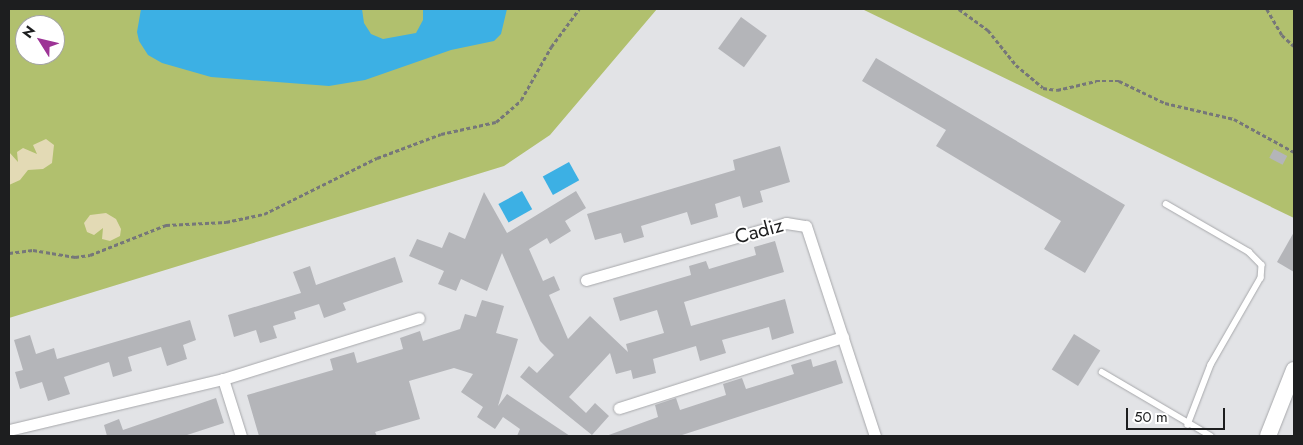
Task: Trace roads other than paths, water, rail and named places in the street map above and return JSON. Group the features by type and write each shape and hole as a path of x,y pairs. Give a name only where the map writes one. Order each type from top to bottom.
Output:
{"main road":[{"path":"1268,436 1294,370"}],"street":[{"name":"Cadiz","path":"586,280 797,222 806,226 875,436"},
{"path":"9,430 223,379 419,318"},
{"path":"619,408 843,338"},
{"path":"223,379 241,436"}],"lane":[{"path":"1166,204 1249,252 1262,265 1260,278 1211,365 1188,425"},
{"path":"1102,372 1188,425 1211,436"}],"water":[{"path":"141,9 362,9 364,23 371,34 383,39 416,33 423,20 423,9 507,9 501,34 494,41 451,50 365,80 329,86 211,77 162,63 148,55 139,41 137,32"},
{"path":"569,162 579,180 553,195 543,177"},
{"path":"522,191 532,209 509,222 498,204"}]}
